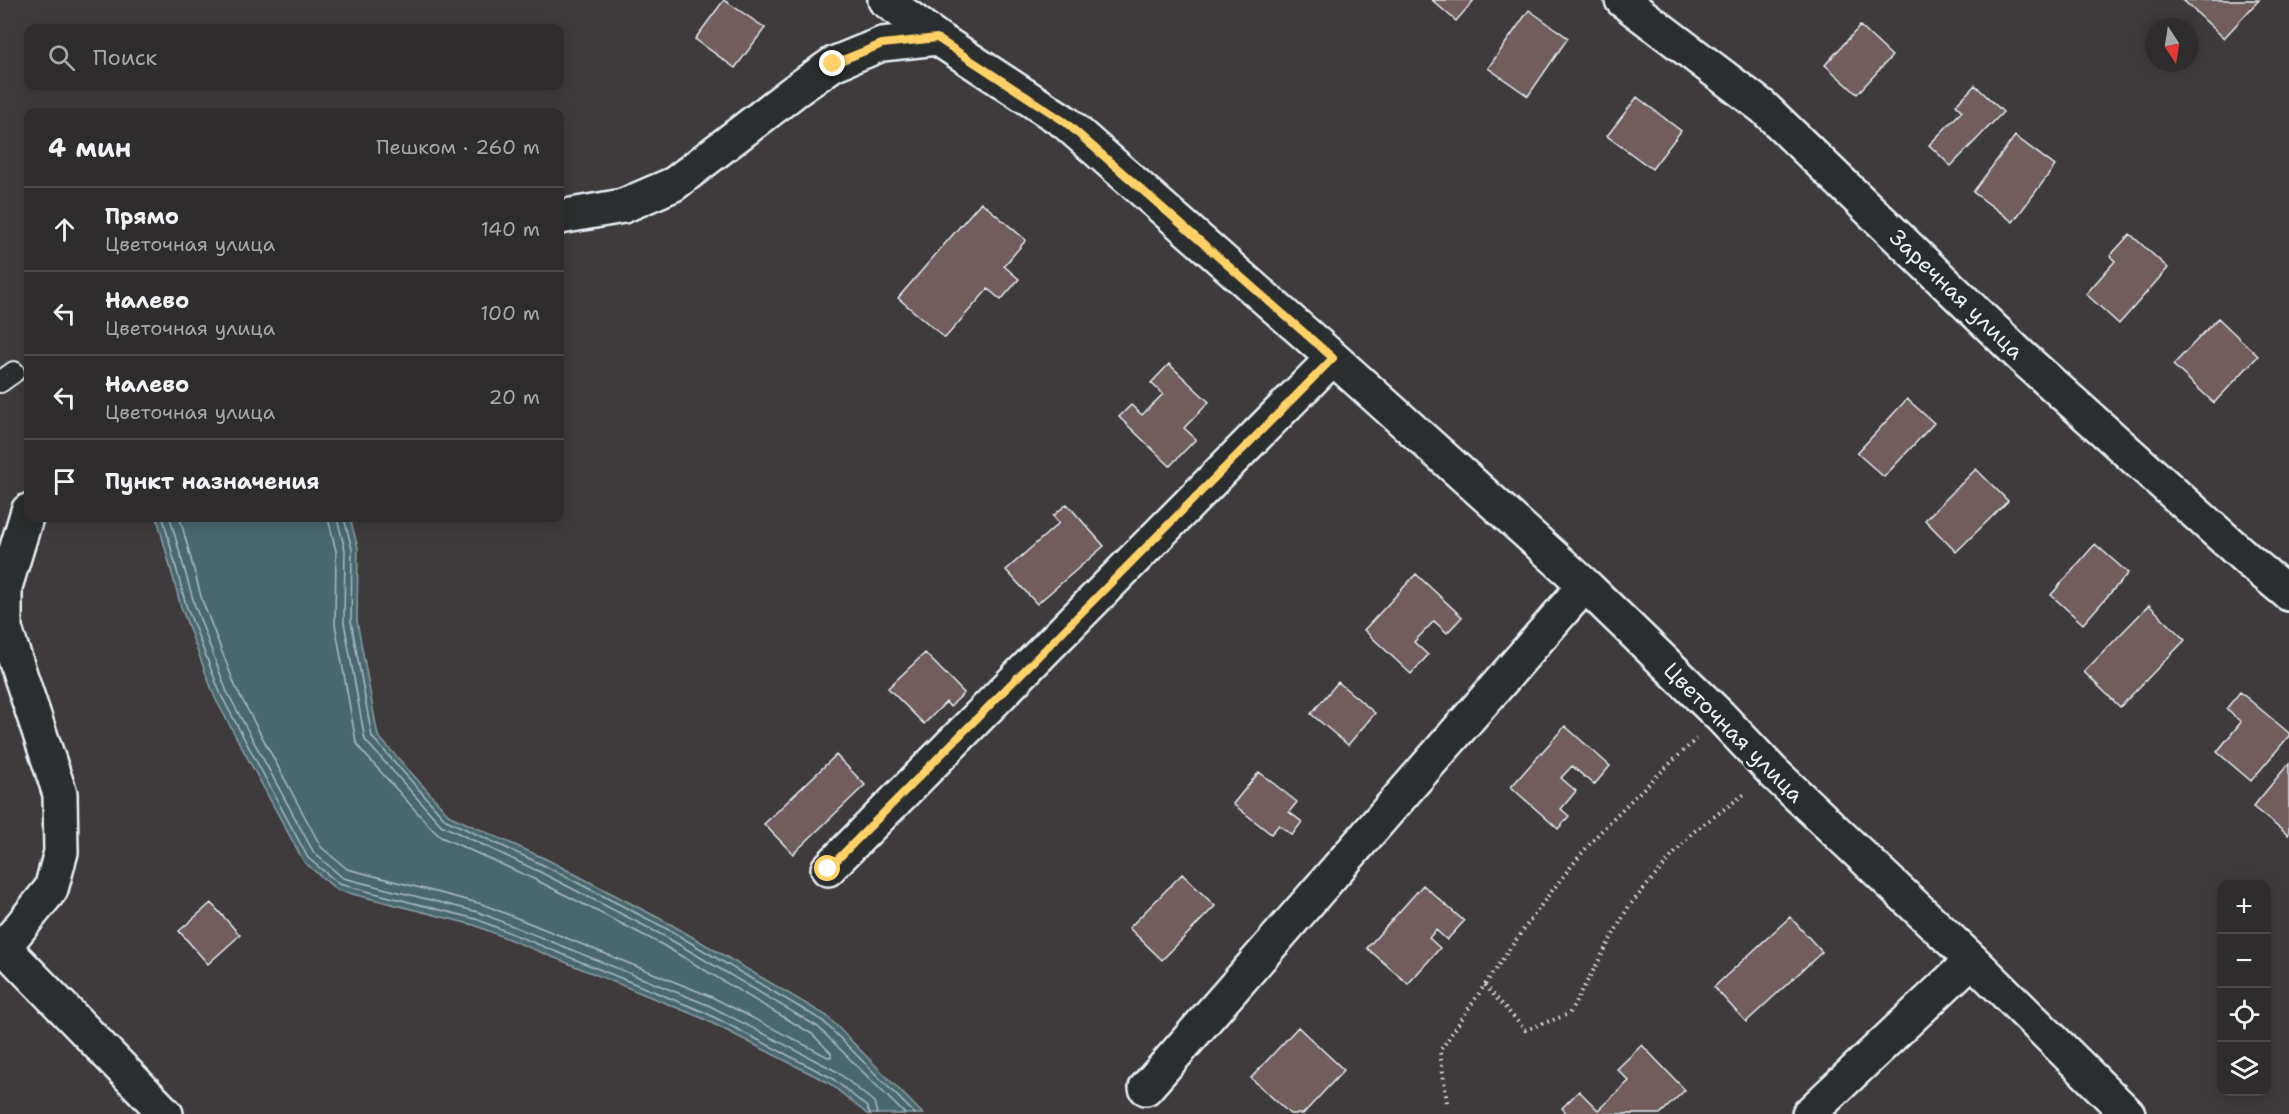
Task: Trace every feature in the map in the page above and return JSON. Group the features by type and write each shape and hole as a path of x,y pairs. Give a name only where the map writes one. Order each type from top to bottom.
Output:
{"street":[{"name":"Цветочная улица","path":"885,0 937,38 1065,122 1333,358 1585,585 1720,716 1773,772 1972,960 2128,1114"},
{"name":"Заречная улица","path":"1622,0 1763,107 2022,357 2289,594"},
{"path":"564,216 623,206 674,184 833,64 882,44 937,38"},
{"path":"828,869 1333,358"},
{"path":"25,522 5,587 6,629 60,794 61,852 51,889 2,948 166,1114"},
{"path":"1146,1088 1585,585"},
{"path":"1809,1114 1972,960"}],"path":[{"path":"1447,1102 1440,1051 1526,926 1594,839 1720,716"},
{"path":"1485,985 1525,1030 1569,1014 1629,906 1693,832 1773,772"}],"water":[{"path":"158,522 351,522 358,548 357,621 378,736 450,816 546,859 672,925 827,1016 923,1114 867,1114 829,1083 702,1018 474,925 337,890 304,862 215,698 181,607"}],"building":[{"path":"724,0 765,28 735,68 695,39"},
{"path":"1432,0 1474,0 1456,21"},
{"path":"2183,0 2259,0 2224,38"},
{"path":"1529,10 1568,38 1528,96 1488,68"},
{"path":"1860,26 1892,56 1857,94 1825,65"},
{"path":"1975,85 2003,112 1951,166 1929,145 1962,111 1956,105"},
{"path":"1637,97 1681,131 1652,169 1607,136"},
{"path":"2015,136 2055,166 2013,222 1973,192"},
{"path":"981,202 1026,240 1004,266 1019,279 1001,300 988,289 945,338 898,298"},
{"path":"2130,234 2168,268 2119,324 2086,294 2115,261 2110,256"},
{"path":"2218,318 2258,356 2214,403 2173,365"},
{"path":"1169,364 1209,402 1184,428 1196,439 1170,466 1119,417 1131,405 1142,415 1163,394 1151,383"},
{"path":"1907,399 1934,423 1884,477 1857,453"},
{"path":"1976,469 2008,501 1956,552 1925,520"},
{"path":"1067,504 1104,546 1037,604 1006,570 1059,523 1053,516"},
{"path":"2095,544 2128,573 2083,624 2051,595"},
{"path":"1416,574 1462,617 1447,633 1434,621 1414,642 1428,655 1411,674 1364,630"},
{"path":"2149,605 2185,640 2120,707 2084,672"},
{"path":"925,653 964,693 950,707 946,702 924,724 888,688"},
{"path":"1338,682 1375,713 1348,745 1311,714"},
{"path":"2240,692 2289,733 2289,736 2251,781 2217,752 2241,722 2226,709"},
{"path":"1565,726 1610,766 1594,785 1572,766 1561,778 1576,791 1561,809 1569,816 1558,829 1511,787"},
{"path":"836,755 865,785 793,854 764,824"},
{"path":"2289,763 2289,833 2288,835 2253,807"},
{"path":"1259,772 1297,802 1289,812 1302,822 1292,835 1279,825 1271,834 1233,804"},
{"path":"1182,874 1215,906 1162,960 1129,928"},
{"path":"1423,885 1464,921 1447,940 1436,930 1429,938 1440,948 1408,984 1367,948"},
{"path":"211,903 240,935 208,964 179,931"},
{"path":"1790,917 1822,952 1746,1022 1714,987"},
{"path":"1298,1027 1344,1070 1303,1114 1290,1114 1251,1078"},
{"path":"1642,1045 1685,1090 1660,1114 1567,1114 1562,1108 1579,1091 1598,1110 1629,1081 1617,1069"}],"route":[{"path":"828,869 1333,358 1065,122 937,38 882,44 833,64"}]}
